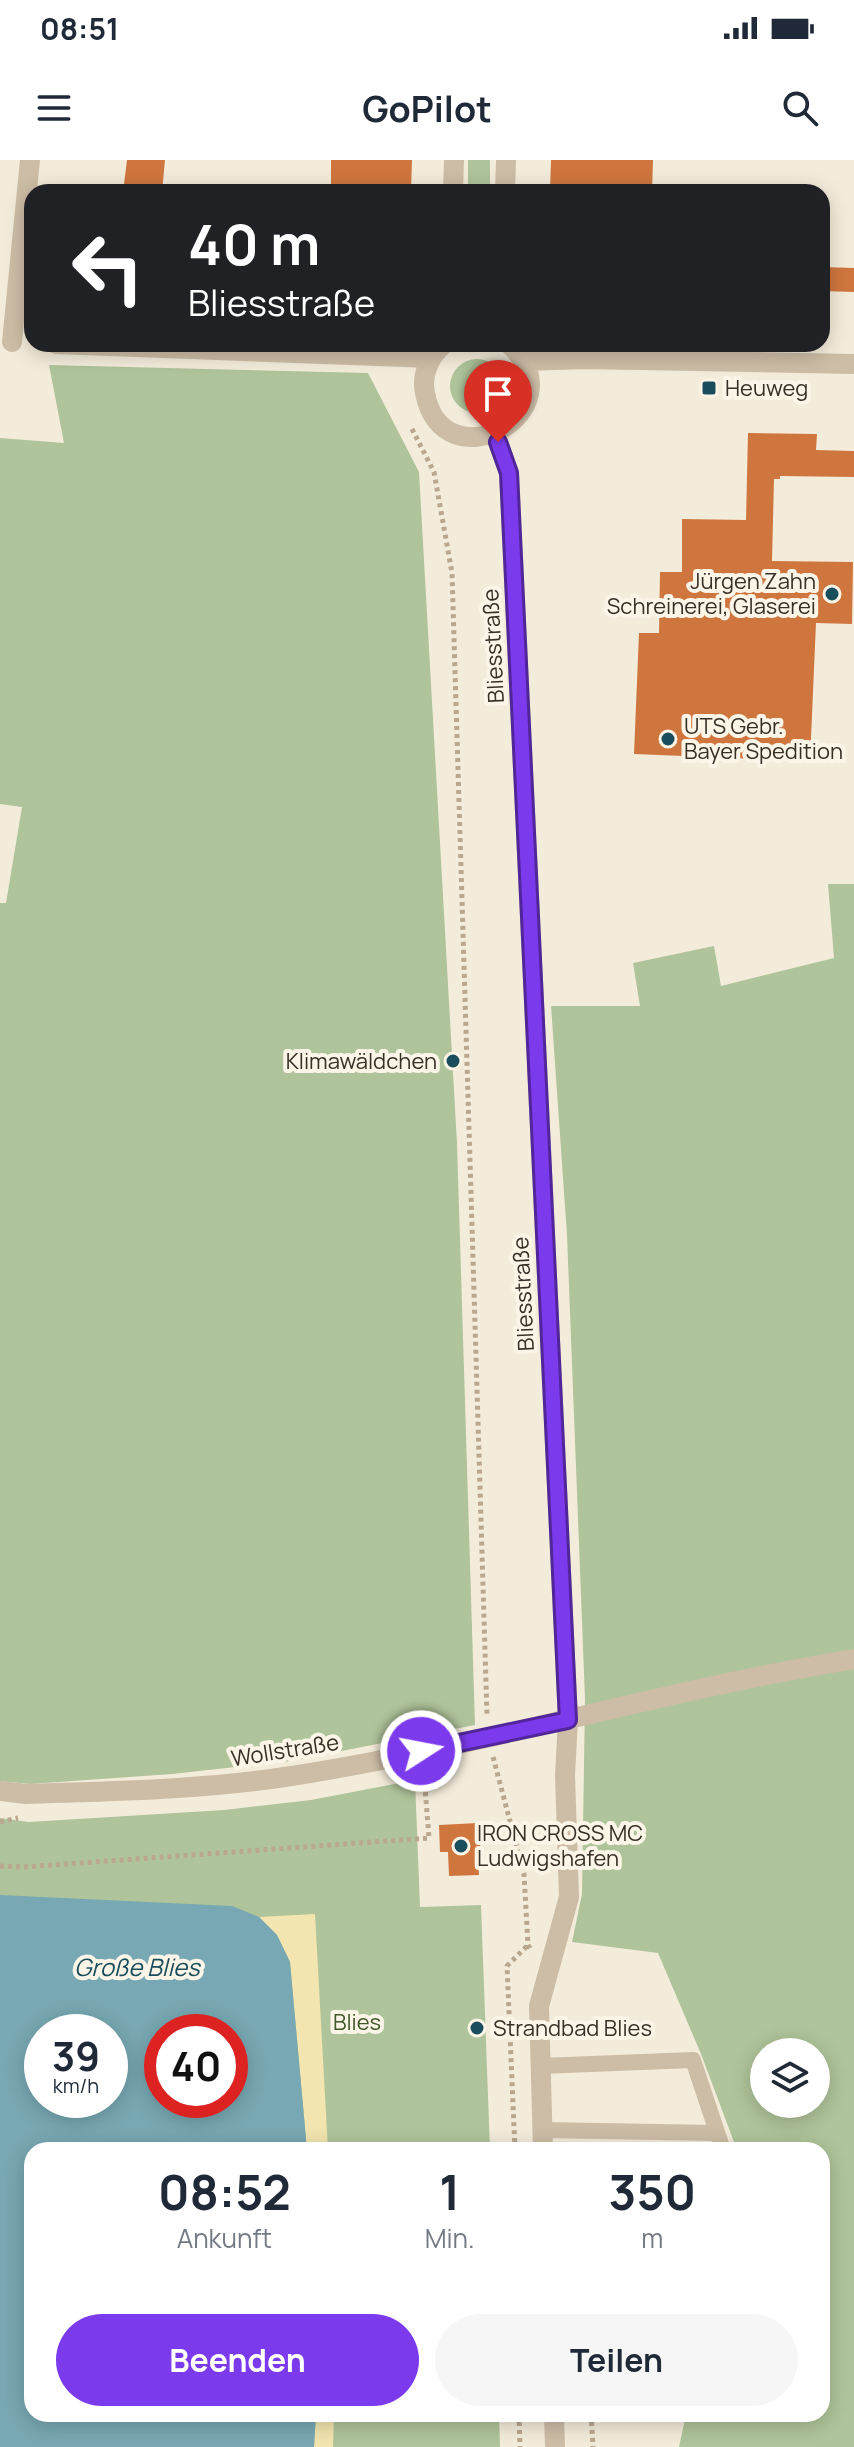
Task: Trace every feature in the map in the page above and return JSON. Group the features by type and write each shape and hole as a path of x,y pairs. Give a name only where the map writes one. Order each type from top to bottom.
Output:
{"street":[{"path":"28,184 30,160"},
{"path":"453,184 454,160"},
{"path":"505,184 506,160"},
{"path":"15,342 24,233"},
{"path":"437,352 425,373 424,388 434,417 457,434 483,437 509,426 527,400 529,384 524,361 516,352"},
{"path":"524,361 584,359 854,364"},
{"name":"Bliesstraße","path":"495,434 509,473 568,1720 565,1775 569,1897 539,2006 543,2140"},
{"name":"Wollstraße","path":"0,1791 26,1794 190,1787 285,1777 568,1720 791,1669 854,1659"},
{"path":"554,2422 555,2447"}],"lane":[{"path":"540,2066 693,2060 720,2142"},
{"path":"543,2140 717,2133"}],"path":[{"path":"434,472 452,573 487,1737"},
{"path":"0,1866 24,1867 429,1838 421,1751"},
{"path":"515,2142 507,1966 528,1945"},
{"path":"519,2422 520,2447"},
{"path":"591,2422 593,2447"}],"green space":[{"path":"468,160 490,160 490,184 468,184"},
{"path":"477,359 496,367 504,386 496,405 477,413 458,405 450,386 458,367"},
{"path":"49,365 368,373 419,472 457,1143 475,1725 290,1761 172,1774 30,1784 0,1781 0,903 6,903 22,807 0,804 0,438 64,443"},
{"path":"828,884 854,884 854,2447 679,2447 684,2422 830,2422 830,2142 734,2142 658,1953 572,1942 582,1894 585,1699 567,1235 551,1006 640,1006 633,963 714,946 721,986 834,958"},
{"name":"Blies","path":"415,1780 420,1907 481,1905 490,2142 24,2142 24,2422 499,2422 500,2447 0,2447 0,1818 29,1822 224,1810 311,1800"}],"sand":[{"path":"315,1914 328,2142 306,2142 290,1962 277,1935 259,1917"},
{"path":"316,2422 334,2422 333,2447 314,2447"}],"water":[{"name":"Große Blies","path":"0,1895 232,1906 259,1917 277,1935 290,1962 306,2142 24,2142 24,2422 316,2422 314,2447 0,2447"}],"building":[{"path":"127,160 165,160 163,184 124,184"},
{"path":"331,160 412,160 411,184 331,184"},
{"path":"551,160 653,160 652,184 550,184"},
{"path":"830,267 854,268 854,292 830,291"},
{"path":"748,433 817,434 816,450 854,451 854,477 780,476 780,479 774,479 772,561 853,562 852,624 816,623 810,761 634,754 639,633 659,633 660,572 682,572 682,519 746,520"},
{"name":"IRON CROSS MC Ludwigshafen","path":"478,1823 482,1861 478,1861 479,1875 449,1876 448,1852 440,1852 439,1825"}],"place":[{"name":"Heuweg","path":"709,388"},
{"name":"Jürgen Zahn Schreinerei, Glaserei","path":"832,594"},
{"name":"UTS Gebr. Bayer Spedition","path":"668,739"},
{"name":"Klimawäldchen","path":"453,1061"},
{"name":"IRON CROSS MC Ludwigshafen","path":"461,1846"},
{"name":"Strandbad Blies","path":"477,2028"}],"route":[{"path":"421,1751 568,1720 509,473 498,442"}]}
